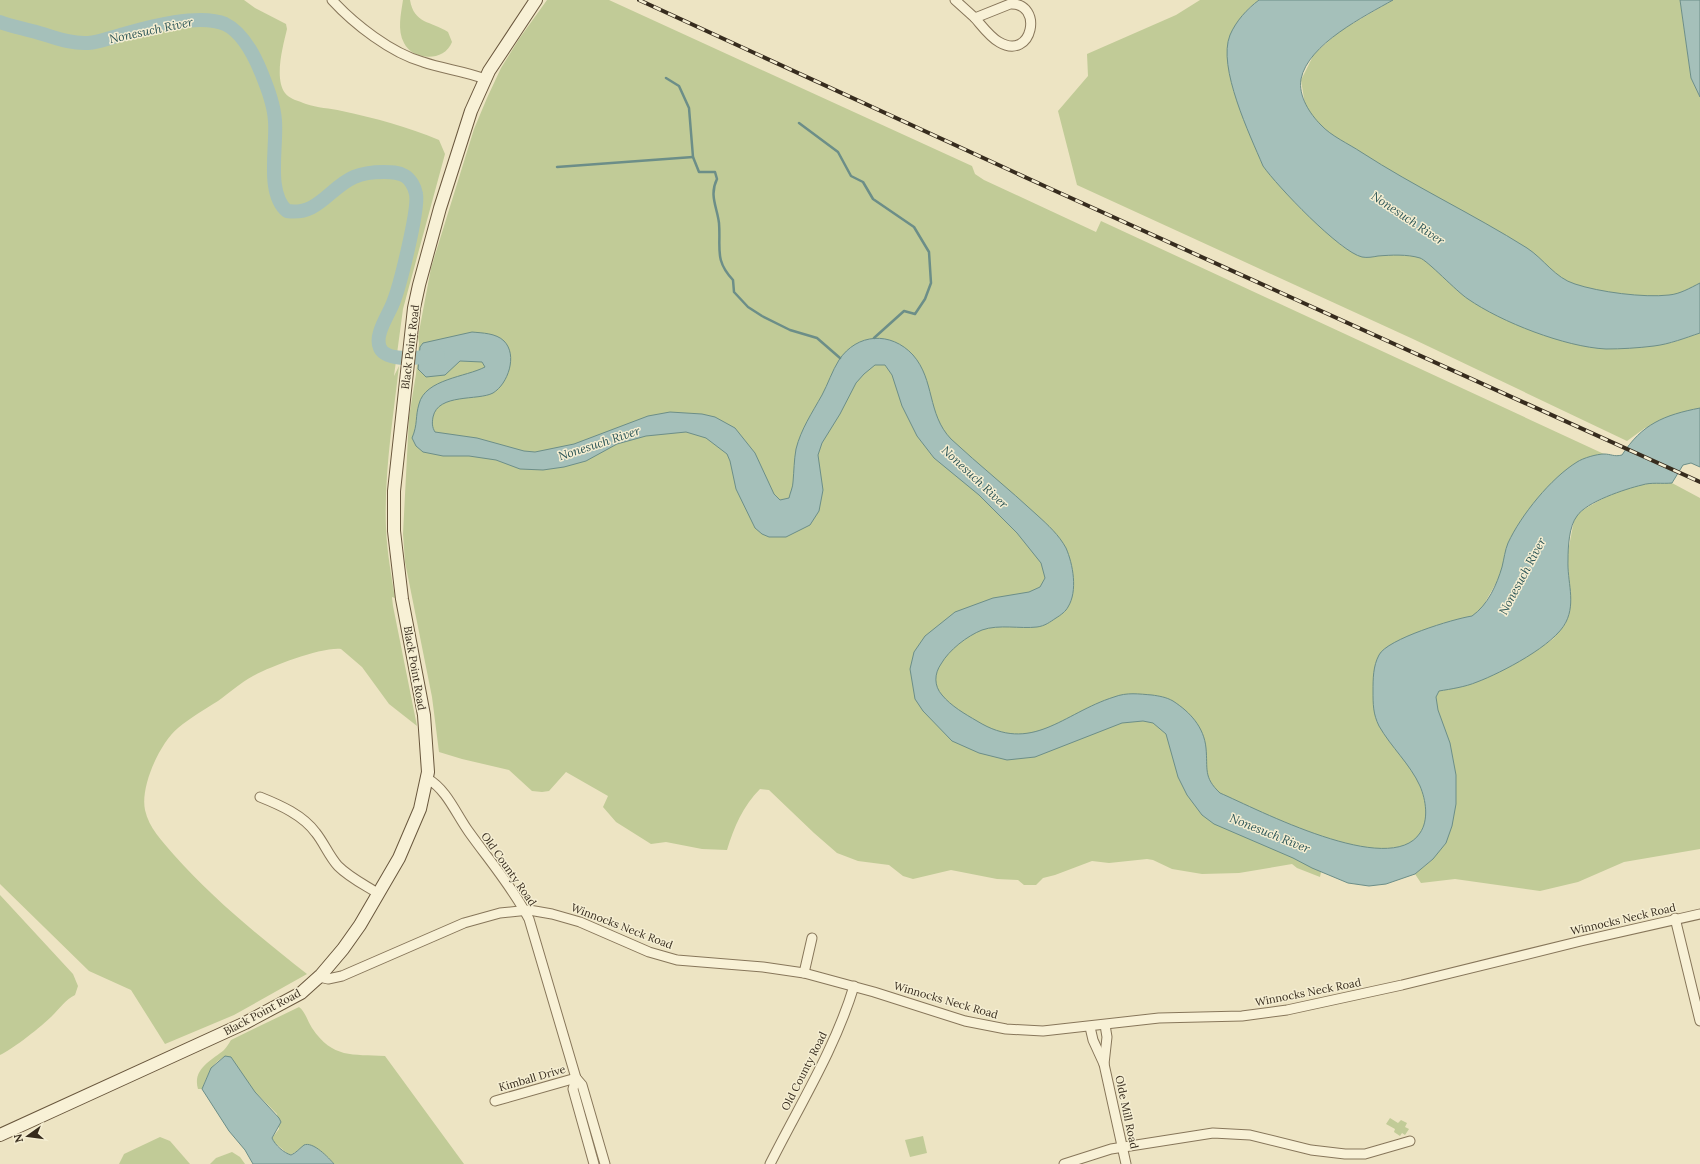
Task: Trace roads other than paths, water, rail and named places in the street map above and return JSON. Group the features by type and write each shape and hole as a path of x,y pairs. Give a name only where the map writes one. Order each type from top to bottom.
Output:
{"main road":[{"name":"Black Point Road","path":"0,1135 245,1023 297,996 320,977 343,949 379,894 415,822 428,778 428,758 425,728 401,593 394,531 394,491 416,295 466,125 485,79 502,49 536,0"}],"street":[{"path":"332,0 370,32 404,55 424,63 464,71 485,79"},
{"path":"955,0 994,38 1009,46 1022,43 1030,32 1031,24 1029,15 1022,7 1014,4 1005,5 975,18"},
{"name":"Old County Road","path":"428,778 440,788 524,910 539,949 576,1078 582,1086 605,1164"},
{"path":"260,796 297,815 307,822 316,831 331,856 342,869 379,894"},
{"name":"Winnocks Neck Road","path":"320,977 328,979 342,976 464,923 500,913 524,910 544,912 574,920 649,952 677,960 763,967 804,973 854,986 947,1016 998,1028 1043,1031 1090,1027 1158,1018 1242,1016 1287,1010 1402,985 1675,918 1700,914"},
{"path":"1675,918 1700,1021"},
{"path":"804,973 812,938"},
{"name":"Old County Road","path":"770,1164 829,1050 849,1004 854,986"},
{"name":"Olde Mill Road","path":"1104,1064 1107,1044 1105,1025"},
{"name":"Olde Mill Road","path":"1090,1027 1093,1040 1104,1064 1126,1164"},
{"name":"Old County Road","path":"576,1078 573,1089 594,1164"},
{"name":"Kimball Drive","path":"495,1101 576,1078"},
{"path":"1064,1164 1102,1151 1122,1147 1222,1133 1265,1138 1320,1152 1354,1155 1370,1153 1410,1141"}],"water":[{"path":"1259,0 1393,0 1339,32 1314,54 1306,66 1301,79 1301,92 1309,110 1317,121 1335,136 1381,165 1527,248 1561,277 1575,284 1609,292 1659,296 1677,293 1700,283 1700,333 1666,344 1636,348 1606,349 1572,344 1534,332 1482,308 1463,295 1429,264 1420,258 1399,255 1362,257 1339,243 1281,188 1263,166 1237,101 1231,82 1228,65 1227,49 1230,35 1242,16"},
{"path":"1680,0 1700,0 1700,97 1691,78"},
{"path":"472,332 497,336 504,341 508,347 511,361 507,376 503,383 493,393 459,399 442,404 436,409 433,417 432,425 435,432 477,438 524,451 535,452 574,444 648,416 670,412 702,414 715,417 735,428 755,453 774,494 780,500 789,498 793,484 795,453 798,442 834,369 846,351 855,344 874,338 895,342 904,347 913,355 925,375 934,408 943,429 951,439 1057,534 1066,548 1072,569 1074,586 1073,593 1068,607 1061,614 1042,626 995,627 982,630 965,640 944,659 937,672 936,684 939,691 946,699 958,710 977,721 997,730 1014,734 1031,733 1047,728 1096,704 1119,695 1138,694 1165,698 1173,701 1185,710 1199,727 1205,740 1207,772 1211,782 1220,793 1292,825 1353,845 1381,848 1404,845 1420,833 1426,816 1422,792 1416,778 1384,734 1374,713 1373,677 1374,668 1379,655 1385,649 1407,636 1436,625 1472,616 1478,611 1495,587 1508,543 1521,521 1547,487 1557,477 1577,462 1586,458 1604,454 1617,456 1622,455 1630,444 1646,428 1655,422 1675,414 1700,408 1700,467 1691,463 1683,465 1672,483 1645,484 1616,493 1597,501 1577,516 1572,525 1568,549 1571,599 1569,614 1560,631 1539,649 1513,665 1472,684 1439,691 1436,697 1438,710 1450,743 1456,775 1456,804 1452,826 1446,843 1433,859 1415,874 1386,884 1369,886 1348,883 1312,868 1293,858 1214,824 1202,815 1187,795 1178,777 1166,734 1153,723 1143,721 1122,723 1035,757 1007,760 979,753 952,741 923,711 915,699 910,669 914,652 925,636 955,612 993,598 1029,592 1040,587 1045,578 1041,563 1017,533 979,495 934,458 917,436 902,406 892,375 885,365 875,365 856,383 840,414 822,443 818,455 823,490 819,511 810,525 786,537 769,537 762,534 755,528 736,489 727,454 706,438 686,432 646,436 617,444 586,461 564,467 543,470 520,469 496,460 469,456 443,456 423,452 416,446 412,438 419,404 423,396 429,389 438,384 485,367 482,362 460,361 445,375 426,377 418,369 420,347 423,343"},
{"path":"225,1056 231,1057 255,1092 279,1118 281,1122 272,1138 277,1146 291,1155 304,1145 312,1145 334,1164 253,1164 245,1150 229,1131 202,1089 211,1068"}],"waterway":[{"name":"Nonesuch River","path":"0,22 60,39 81,43 97,42 147,28 189,20 215,21 225,24 237,32 255,58 270,96 275,121 275,182 281,203 287,211 307,209 323,200 345,182 354,177 365,174 389,172 397,173 409,179 416,194 415,215 396,294 380,331 379,343 380,348 384,353 390,356 416,358 438,355"},
{"path":"666,78 679,86 689,108 693,157 699,172 715,172 717,179 714,190 714,201 719,223 721,260 727,273 733,280 734,292 748,307 762,316 790,330 817,338 840,358"},
{"path":"799,123 838,152 851,176 863,182 873,199 914,227 929,252 931,283 925,299 915,314 904,311 874,338"},
{"path":"557,167 693,157"}],"railway":[{"path":"639,0 1051,189 1700,482"}]}
